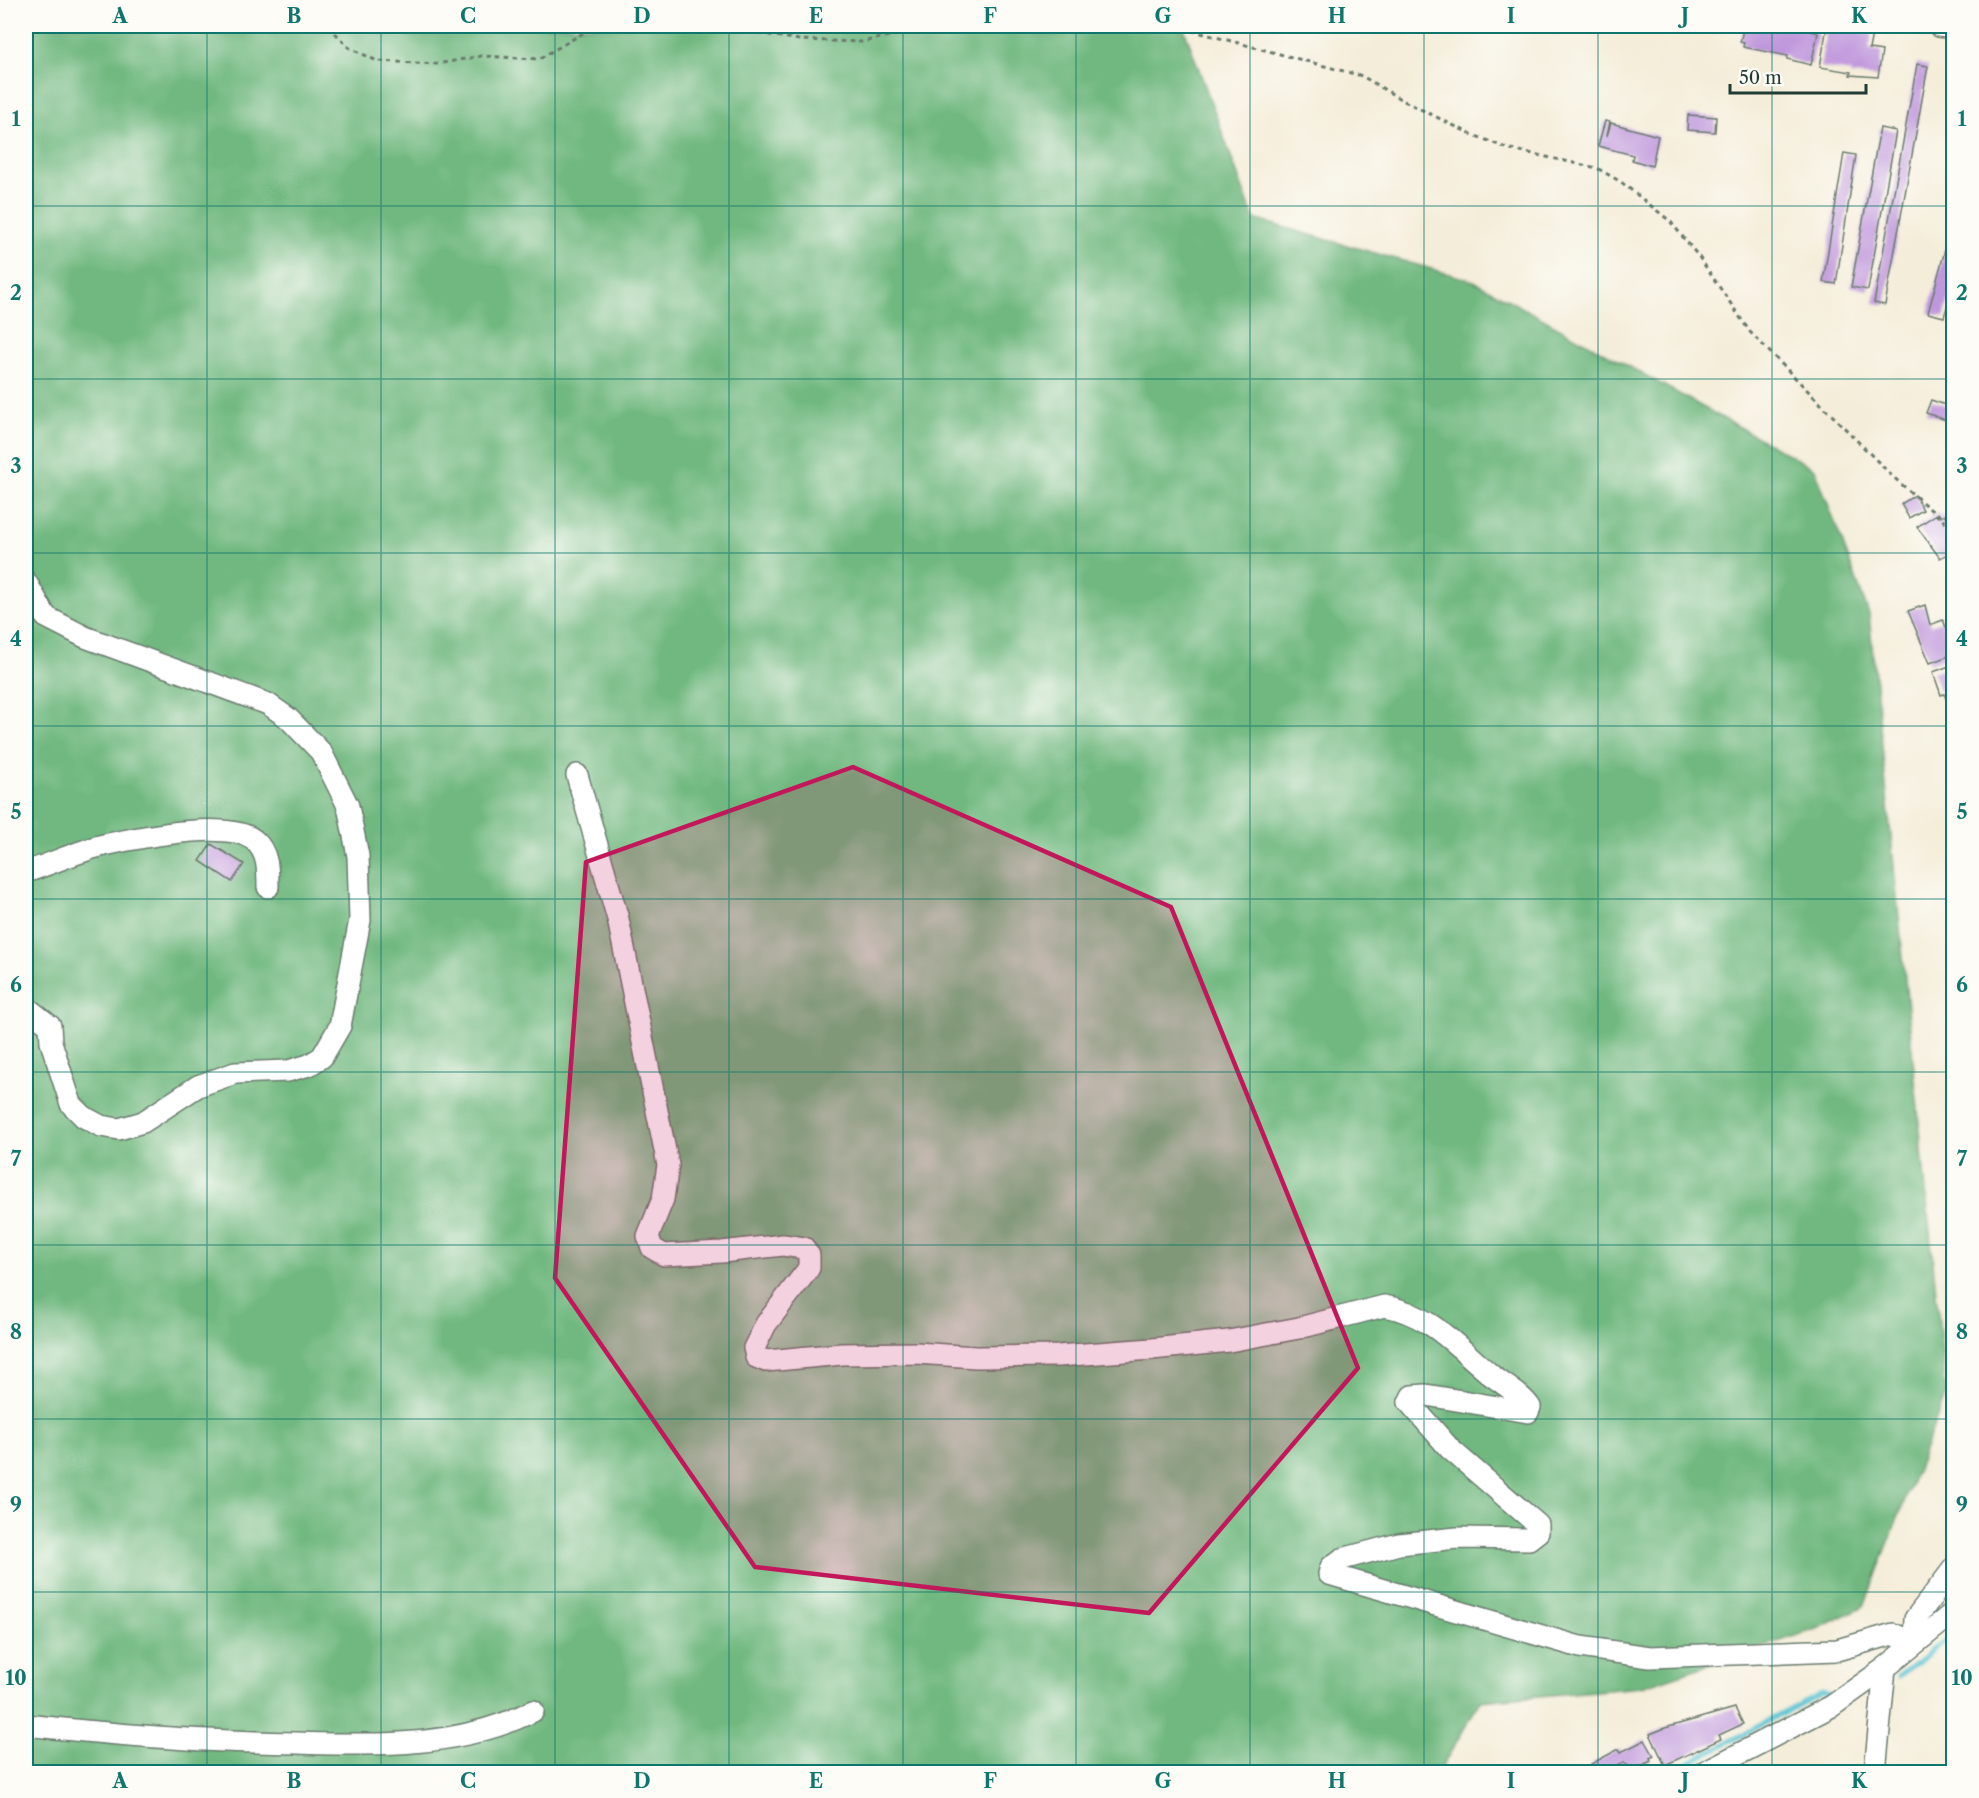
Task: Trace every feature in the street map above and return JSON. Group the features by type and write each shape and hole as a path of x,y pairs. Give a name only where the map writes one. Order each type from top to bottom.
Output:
{"street":[{"path":"1939,26 1953,28"},
{"path":"26,582 46,617 85,638 268,704 288,718 321,752 348,806 358,856 360,920 340,1026 322,1057 309,1065 288,1071 235,1073 198,1086 143,1122 119,1129 100,1126 84,1117 71,1104 51,1042 50,1026 26,1007"},
{"path":"577,776 618,919 668,1165 663,1199 648,1236 652,1248 664,1255 722,1252 783,1245 804,1248 809,1255 809,1268 766,1324 754,1348 756,1357 766,1360 905,1353 976,1357 1058,1356 1129,1351 1229,1341 1299,1328 1384,1306 1398,1308 1423,1318 1449,1337 1530,1407 1528,1412 1426,1395 1412,1396 1409,1402 1450,1449 1538,1525 1538,1532 1529,1539 1457,1538 1399,1544 1342,1559 1331,1567 1329,1574 1557,1641 1650,1658 1837,1650 1893,1634 1914,1643"},
{"path":"26,872 103,846 195,830 237,832 254,840 268,861 268,886"},
{"path":"1914,1643 1915,1619 1953,1568"},
{"path":"1704,1773 1832,1706 1885,1668 1953,1612"},
{"path":"1875,1773 1885,1668"},
{"path":"26,1725 145,1737 269,1743 400,1745 455,1736 516,1719 533,1711"}],"path":[{"path":"328,26 348,47 377,61 437,64 481,56 539,59 595,26"},
{"path":"715,26 799,40 862,42 935,26"},
{"path":"1147,26 1190,30 1362,76 1402,100 1471,134 1506,148 1597,168 1621,182 1670,221 1699,257 1750,332 1892,476 1953,530"}],"highlighted area":[{"path":"853,767 1171,907 1358,1368 1149,1613 755,1567 555,1278 586,862"}],"green space":[{"path":"26,26 1183,26 1254,219 1474,281 1815,469 1869,614 1946,1394 1864,1606 1820,1628 1641,1687 1480,1701 1439,1772 26,1772"}],"building":[{"path":"1744,26 1813,26 1811,31 1818,33 1811,65 1787,59 1788,56 1743,47 1744,43 1740,42"},
{"path":"1827,26 1872,34 1869,49 1882,51 1878,77 1850,75 1851,72 1820,67"},
{"path":"1917,64 1928,66 1885,305 1874,303"},
{"path":"1688,115 1716,117 1715,132 1687,130"},
{"path":"1605,121 1610,122 1607,136 1611,123 1658,136 1652,166 1632,160 1633,155 1598,146"},
{"path":"1880,128 1896,131 1868,290 1851,287"},
{"path":"1844,153 1856,155 1836,284 1823,282"},
{"path":"1953,220 1954,283 1944,317 1928,313"},
{"path":"1931,400 1954,408 1954,423 1926,413"},
{"path":"1915,495 1923,510 1909,518 1901,504"},
{"path":"1938,513 1941,517 1944,515 1950,524 1954,521 1954,551 1940,558 1917,527"},
{"path":"1925,605 1930,625 1943,620 1954,646 1954,654 1930,663 1908,611"},
{"path":"1947,667 1954,675 1954,705 1951,699 1947,701 1944,694 1941,695 1933,672"},
{"path":"211,844 244,864 232,882 200,861"},
{"path":"1735,1708 1743,1724 1719,1735 1721,1739 1665,1765 1650,1734"},
{"path":"1645,1740 1654,1756 1650,1758 1651,1761 1632,1770 1624,1762 1613,1768 1615,1772 1583,1772 1593,1767 1591,1764 1619,1749 1621,1752"}],"waterway":[{"path":"1898,1677 1954,1633"},
{"path":"1671,1772 1822,1693 1830,1695"}]}
